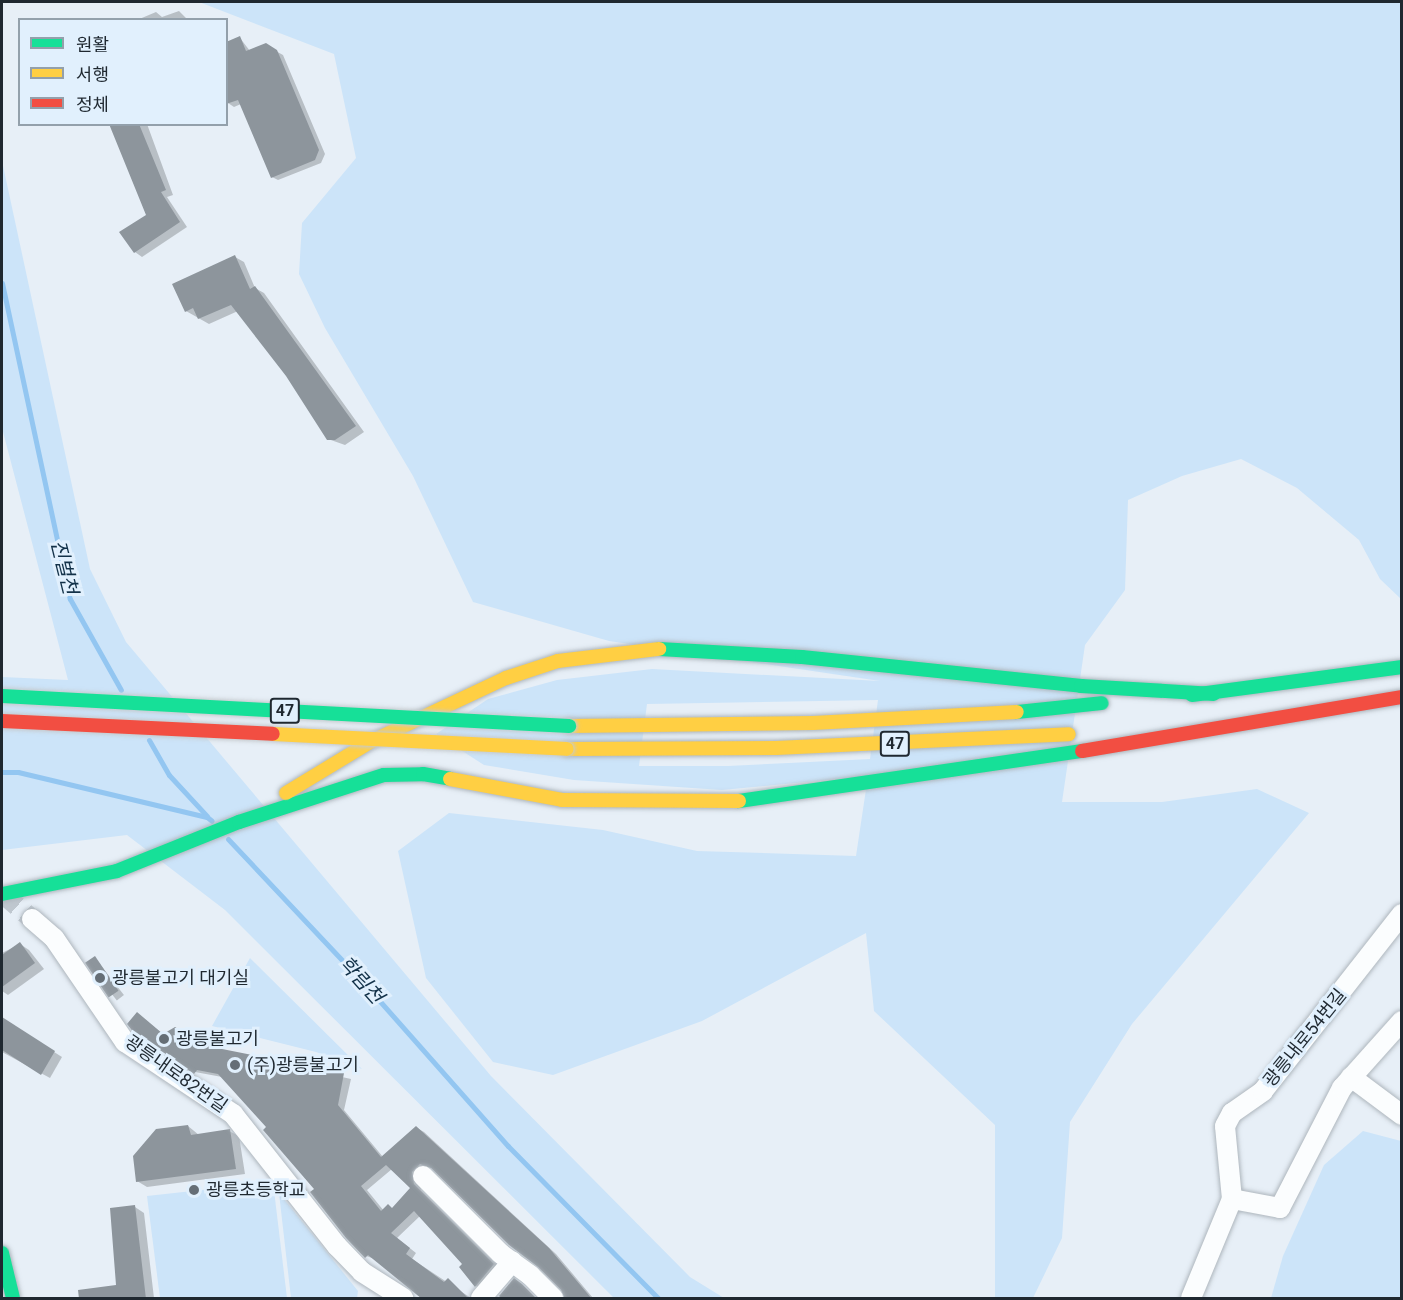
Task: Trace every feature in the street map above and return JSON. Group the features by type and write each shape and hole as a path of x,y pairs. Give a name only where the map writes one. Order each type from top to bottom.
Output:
{"main road":[{"path":"239,822 372,741 506,678 579,659 665,648 802,657 1081,686 1214,694"},
{"name":"47","path":"2,696 569,726 813,723 1008,713 1214,694 1401,667"},
{"name":"47","path":"2,721 567,749 776,748 1224,726 1401,697"},
{"path":"2,894 117,871 239,822 384,775 423,774 562,800 738,801 954,772 1224,726"},
{"path":"2,1253 13,1299"}],"street":[{"name":"광릉내로54번길","path":"1191,1299 1232,1199 1225,1126 1232,1113 1263,1091 1401,914"},
{"name":"광릉내로82번길","path":"32,920 54,938 125,1042 233,1114 337,1246 362,1272 403,1299"},
{"path":"1232,1199 1280,1208 1351,1077 1401,1021"},
{"path":"1351,1077 1401,1115"},
{"path":"423,1176 554,1299"},
{"path":"481,1299 512,1262"}],"shaded area":[{"path":"199,2 1401,2 1401,599 1380,579 1359,540 1297,488 1241,459 1182,476 1128,500 1125,590 1085,645 1062,802 1162,802 1257,789 1309,813 1132,1024 1070,1122 1062,1238 1033,1298 995,1297 995,1125 874,1011 866,933 702,1021 553,1075 493,1062 426,978 398,851 449,813 603,830 697,851 856,856 868,776 722,790 574,780 484,765 436,734 488,699 557,680 652,669 880,681 609,641 473,602 413,476 325,328 299,274 302,223 356,158 334,54","holes":["878,700 870,759 728,766 639,766 647,704"]},
{"path":"2,161 90,569 126,642 491,1076 690,1277 724,1298 614,1298 225,910 127,835 2,850 2,677 68,680 2,428"},
{"path":"250,958 362,1069 316,1052 212,1026"},
{"path":"1363,1131 1401,1141 1401,1298 1271,1298 1283,1256 1324,1165"},
{"path":"273,1182 287,1298 160,1298 147,1196"},
{"path":"279,1193 358,1291 357,1298 291,1298"}],"building":[{"path":"240,36 246,51 266,43 277,50 319,150 315,160 271,178 238,100 228,103 228,41"},
{"path":"110,126 140,126 166,190 161,192 180,222 134,253 119,232 146,215"},
{"path":"235,255 250,289 255,286 356,426 335,440 327,440 286,376 231,305 198,319 193,308 185,312 172,284"},
{"path":"20,942 35,963 2,987 2,955"},
{"name":"광릉불고기 대기실","path":"95,956 118,991 109,998 85,963"},
{"path":"137,1012 163,1034 175,1027 202,1045 344,1073 338,1105 381,1157 416,1126 549,1248 592,1299 565,1299 561,1290 538,1267 509,1245 431,1168 420,1164 412,1172 414,1184 494,1264 475,1287 459,1267 462,1264 414,1211 391,1233 410,1248 406,1254 444,1282 448,1278 469,1299 422,1299 368,1255 365,1258 346,1238 310,1192 314,1189 263,1130 266,1127 218,1074 197,1070 194,1074 134,1033 127,1024","holes":["386,1165 410,1188 392,1208 388,1204 381,1211 361,1186"]},
{"path":"2,1017 55,1051 41,1075 2,1050"},
{"path":"188,1125 191,1135 230,1129 236,1169 136,1182 133,1156 156,1129"},
{"path":"135,1205 146,1299 79,1299 78,1290 116,1285 110,1208"},
{"path":"514,1278 537,1299 502,1299 499,1296"}],"waterway":[{"name":"진벌천","path":"2,283 70,599 121,690"},
{"name":"진벌천","path":"149,740 169,775 207,816"},
{"name":"학림천","path":"2,772 18,772 207,817 212,821"},
{"name":"학림천","path":"228,839 362,981 508,1146 658,1298"}],"tunnel":[{"path":"2,893 32,919"}],"traffic: fast":[{"path":"659,649 802,657 1081,686 1214,694"},
{"path":"1192,695 1402,667"},
{"path":"2,696 569,726"},
{"path":"1017,712 1102,703"},
{"path":"739,801 1082,751"},
{"path":"2,894 117,871 239,822 384,775 423,774 450,779"},
{"path":"2,1253 13,1298"}],"traffic: slow":[{"path":"286,793 372,741 506,678 558,661 659,649"},
{"path":"569,726 813,723 1017,712"},
{"path":"273,734 567,749"},
{"path":"567,749 776,748 1069,734"},
{"path":"450,779 562,800 739,801"}],"traffic: jam":[{"path":"1082,751 1402,697"},
{"path":"2,721 273,734"}],"place":[{"name":"광릉불고기 대기실","path":"100,978"},
{"name":"광릉불고기","path":"164,1039"},
{"name":"(주)광릉불고기","path":"235,1065"},
{"name":"광릉초등학교","path":"194,1190"}]}
